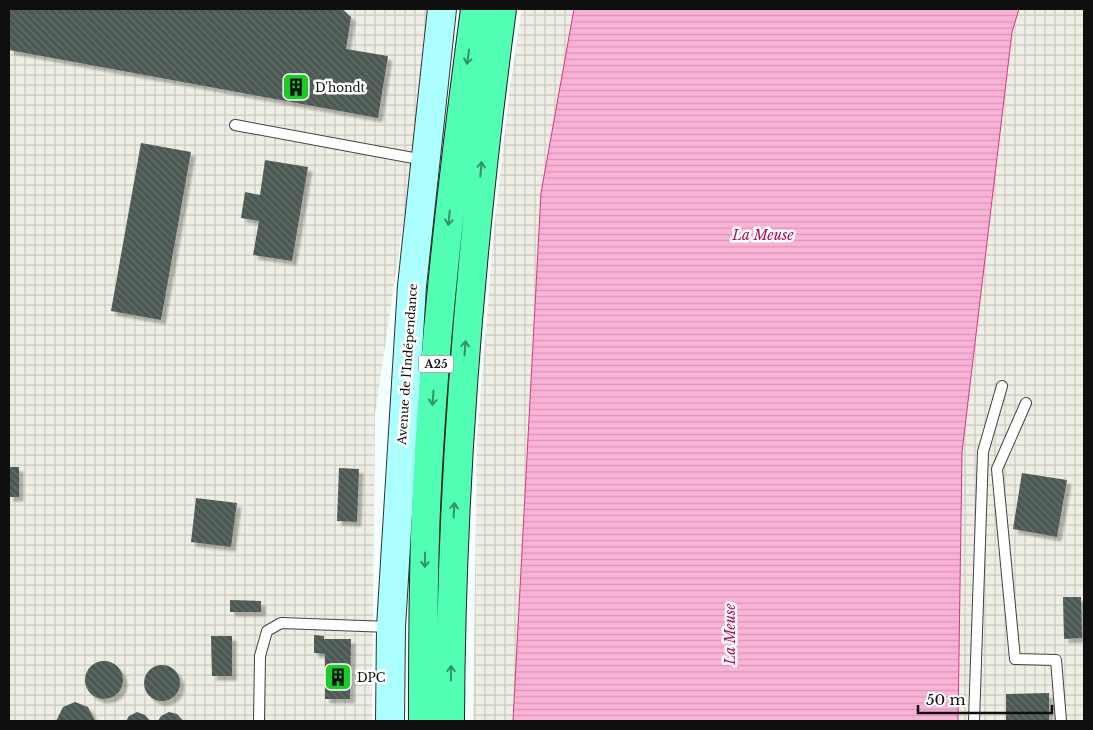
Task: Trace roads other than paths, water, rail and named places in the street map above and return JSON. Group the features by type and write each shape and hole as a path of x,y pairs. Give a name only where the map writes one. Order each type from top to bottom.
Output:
{"highway":[{"name":"A25","path":"423,721 426,509 437,338 455,156 475,9"},
{"name":"A25","path":"450,721 454,513 465,340 481,161 502,9"}],"main road":[{"name":"Avenue de l'Indépendance","path":"390,721 391,627 412,286 442,9"}],"lane":[{"path":"235,125 425,160"},
{"path":"974,721 983,452 1002,386"},
{"path":"1026,403 997,469 1015,659 1056,660 1061,721"},
{"path":"259,721 260,656 267,631 281,624 391,627"}],"water":[{"name":"La Meuse","path":"574,9 1019,9 1012,32 962,452 958,721 513,721 541,193"}],"place":[{"name":"D'hondt","path":"296,87"},
{"name":"DPC","path":"338,677"}]}
